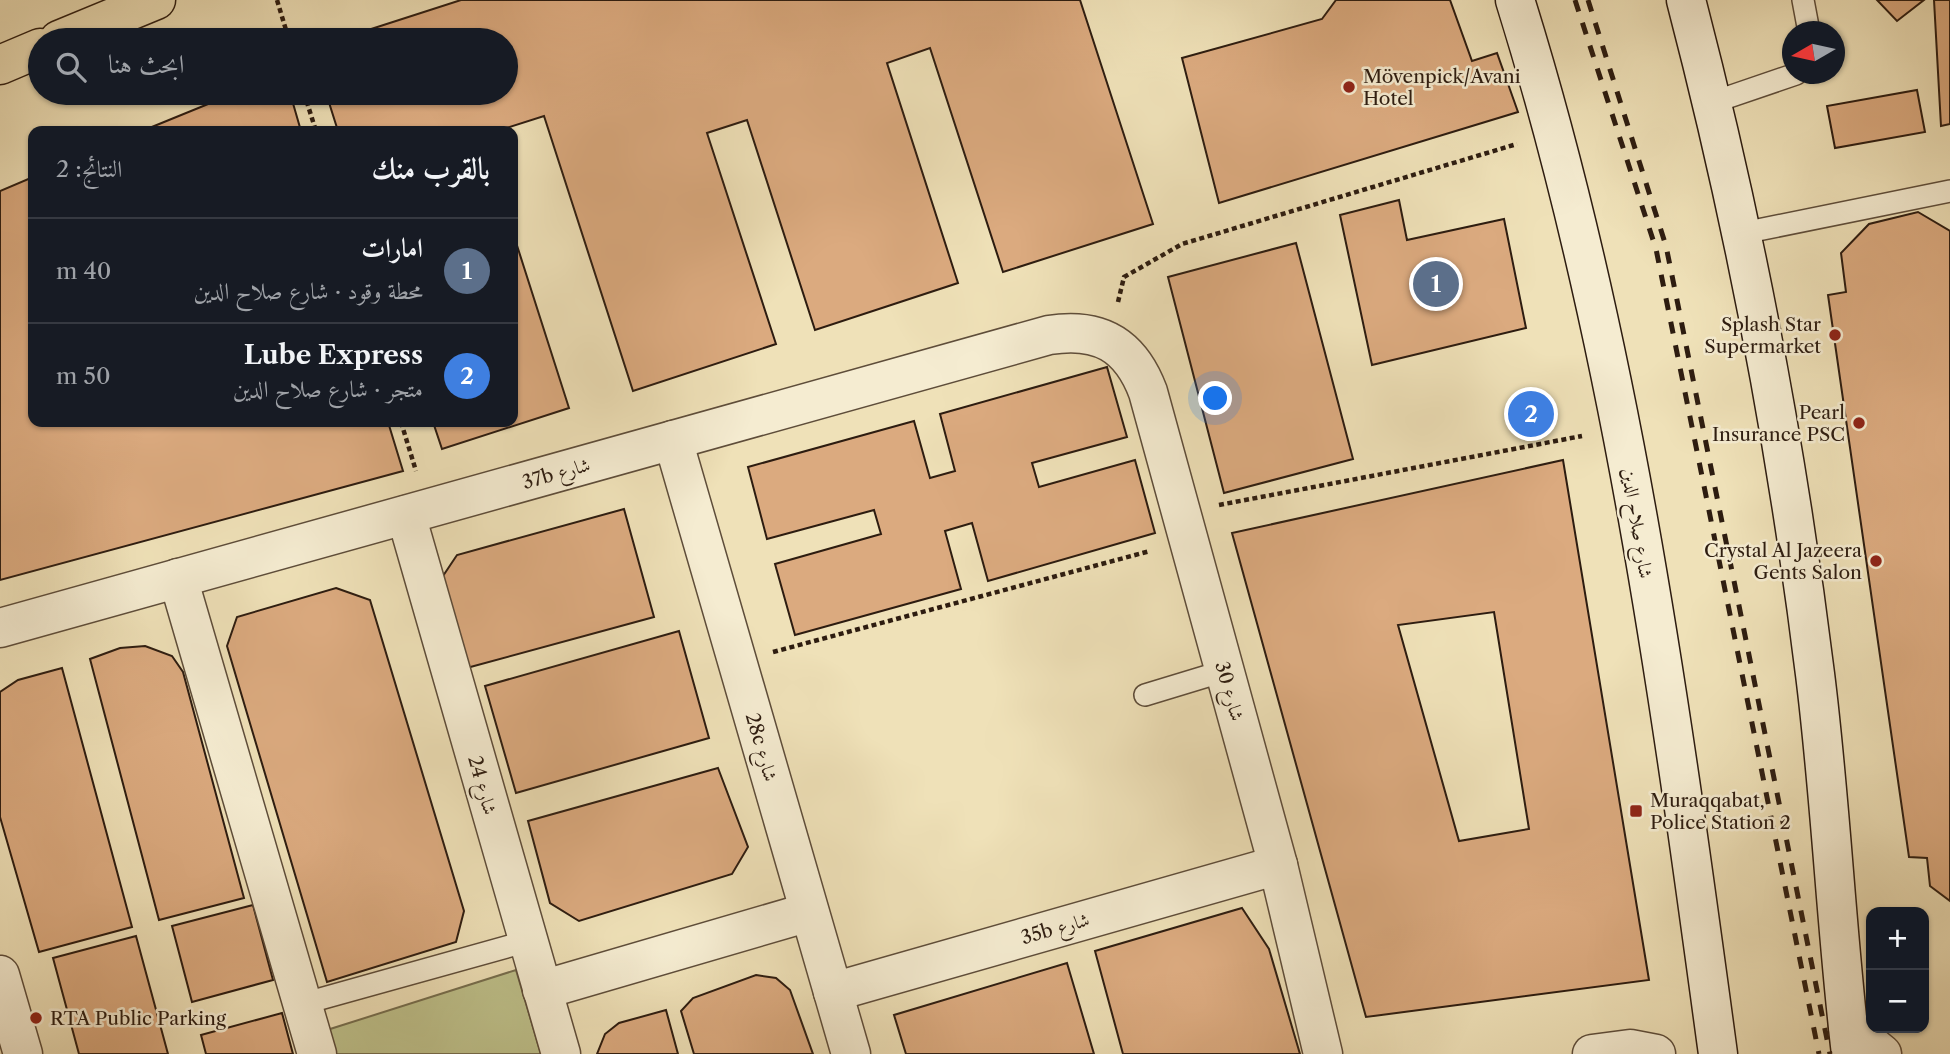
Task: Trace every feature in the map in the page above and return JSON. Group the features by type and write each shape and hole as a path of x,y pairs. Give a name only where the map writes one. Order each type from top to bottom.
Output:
{"main road":[{"path":"87,28 144,3"},
{"path":"0,65 28,53"}],"street":[{"name":"شارع صلاح الدين","path":"1515,0 1579,231 1622,428 1684,804 1718,1054"},
{"path":"1694,7 1711,103 1742,233 1793,511 1815,675 1849,1040 1882,1054"},
{"name":"37b شارع","path":"1,627 1049,335 1069,331 1110,341"},
{"name":"شارع 30","path":"1110,341 1127,354 1140,371 1278,865 1323,1054"},
{"name":"28c شارع","path":"673,440 851,1054"},
{"name":"شارع 24","path":"416,512 528,942 561,1054"},
{"path":"178,578 317,1054"},
{"name":"35b شارع","path":"832,992 1278,865"},
{"path":"542,990 809,912"},
{"path":"0,975 23,1054"},
{"path":"1591,1054 1630,1049 1656,1054"}],"lane":[{"path":"1803,0 1807,21"},
{"path":"1711,103 1782,79"},
{"path":"1742,233 1950,191"},
{"path":"1146,695 1224,671"},
{"path":"302,1004 528,942"}],"path":[{"path":"277,0 285,28"},
{"path":"308,105 314,126"},
{"path":"1110,341 1124,276 1182,244 1554,133"},
{"path":"402,427 416,512"},
{"path":"737,662 1184,527 1622,428"}],"green space":[{"path":"516,970 541,1054 334,1054 327,1030"}],"building":[{"path":"461,0 1080,0 1153,224 1003,272 930,48 887,63 958,283 815,330 747,120 707,133 776,344 633,391 544,116 513,126 336,126 330,105 518,105 518,28 374,28"},
{"name":"Mövenpick/Avani Hotel","path":"1336,0 1450,0 1472,61 1497,53 1518,112 1219,203 1182,58 1322,19"},
{"path":"1877,0 1924,0 1897,21"},
{"path":"1934,0 1950,0 1950,124 1941,126"},
{"path":"1917,90 1925,132 1835,148 1827,106"},
{"path":"206,105 293,105 300,126 154,126"},
{"path":"28,179 28,427 390,427 403,471 0,580 0,191"},
{"path":"1399,200 1407,240 1504,219 1526,328 1372,365 1340,215"},
{"path":"1918,212 1950,231 1950,901 1930,886 1927,858 1909,857 1828,295 1846,292 1841,253 1869,224"},
{"path":"1296,243 1353,459 1224,493 1168,277"},
{"path":"518,249 569,408 518,424"},
{"path":"1107,367 1127,437 1032,463 1039,487 1135,460 1155,533 988,581 972,523 945,531 961,589 795,635 775,564 881,534 874,510 767,539 748,467 914,421 930,478 955,471 940,414"},
{"path":"435,427 510,427 442,449"},
{"path":"1563,460 1649,980 1366,1017 1232,533","holes":["1494,612 1529,829 1459,841 1398,625"]},
{"path":"624,509 654,617 463,669 437,585 457,555"},
{"path":"336,588 370,600 464,911 456,942 327,982 227,646 237,617"},
{"path":"679,631 709,738 516,793 485,686"},
{"path":"145,646 172,656 183,672 244,898 159,920 90,659 120,648"},
{"path":"62,668 132,927 39,952 0,817 0,692 18,680"},
{"path":"718,768 748,847 732,874 579,921 550,903 528,821"},
{"path":"253,905 273,980 192,1002 172,926"},
{"path":"1242,908 1269,949 1300,1054 1123,1054 1095,951"},
{"path":"136,936 168,1054 79,1054 53,958"},
{"path":"1067,963 1094,1054 906,1054 894,1015"},
{"path":"756,975 776,978 790,990 813,1054 694,1054 681,1011 693,998"},
{"path":"666,1010 678,1054 597,1054 605,1034 619,1023"},
{"path":"282,1013 293,1054 206,1054 201,1035"}],"railway":[{"path":"1575,0 1656,249 1819,1054"},
{"path":"1588,0 1666,246 1830,1054"}],"place":[{"name":"Mövenpick/Avani Hotel","path":"1349,87"},
{"name":"امارات","path":"1436,284"},
{"name":"Splash Star Supermarket","path":"1835,335"},
{"name":"Lube Express","path":"1531,414"},
{"name":"Pearl Insurance PSC","path":"1859,423"},
{"name":"Crystal Al Jazeera Gents Salon","path":"1876,561"},
{"name":"Muraqqabat, Police Station 2","path":"1636,811"},
{"name":"RTA Public Parking","path":"36,1018"}]}
